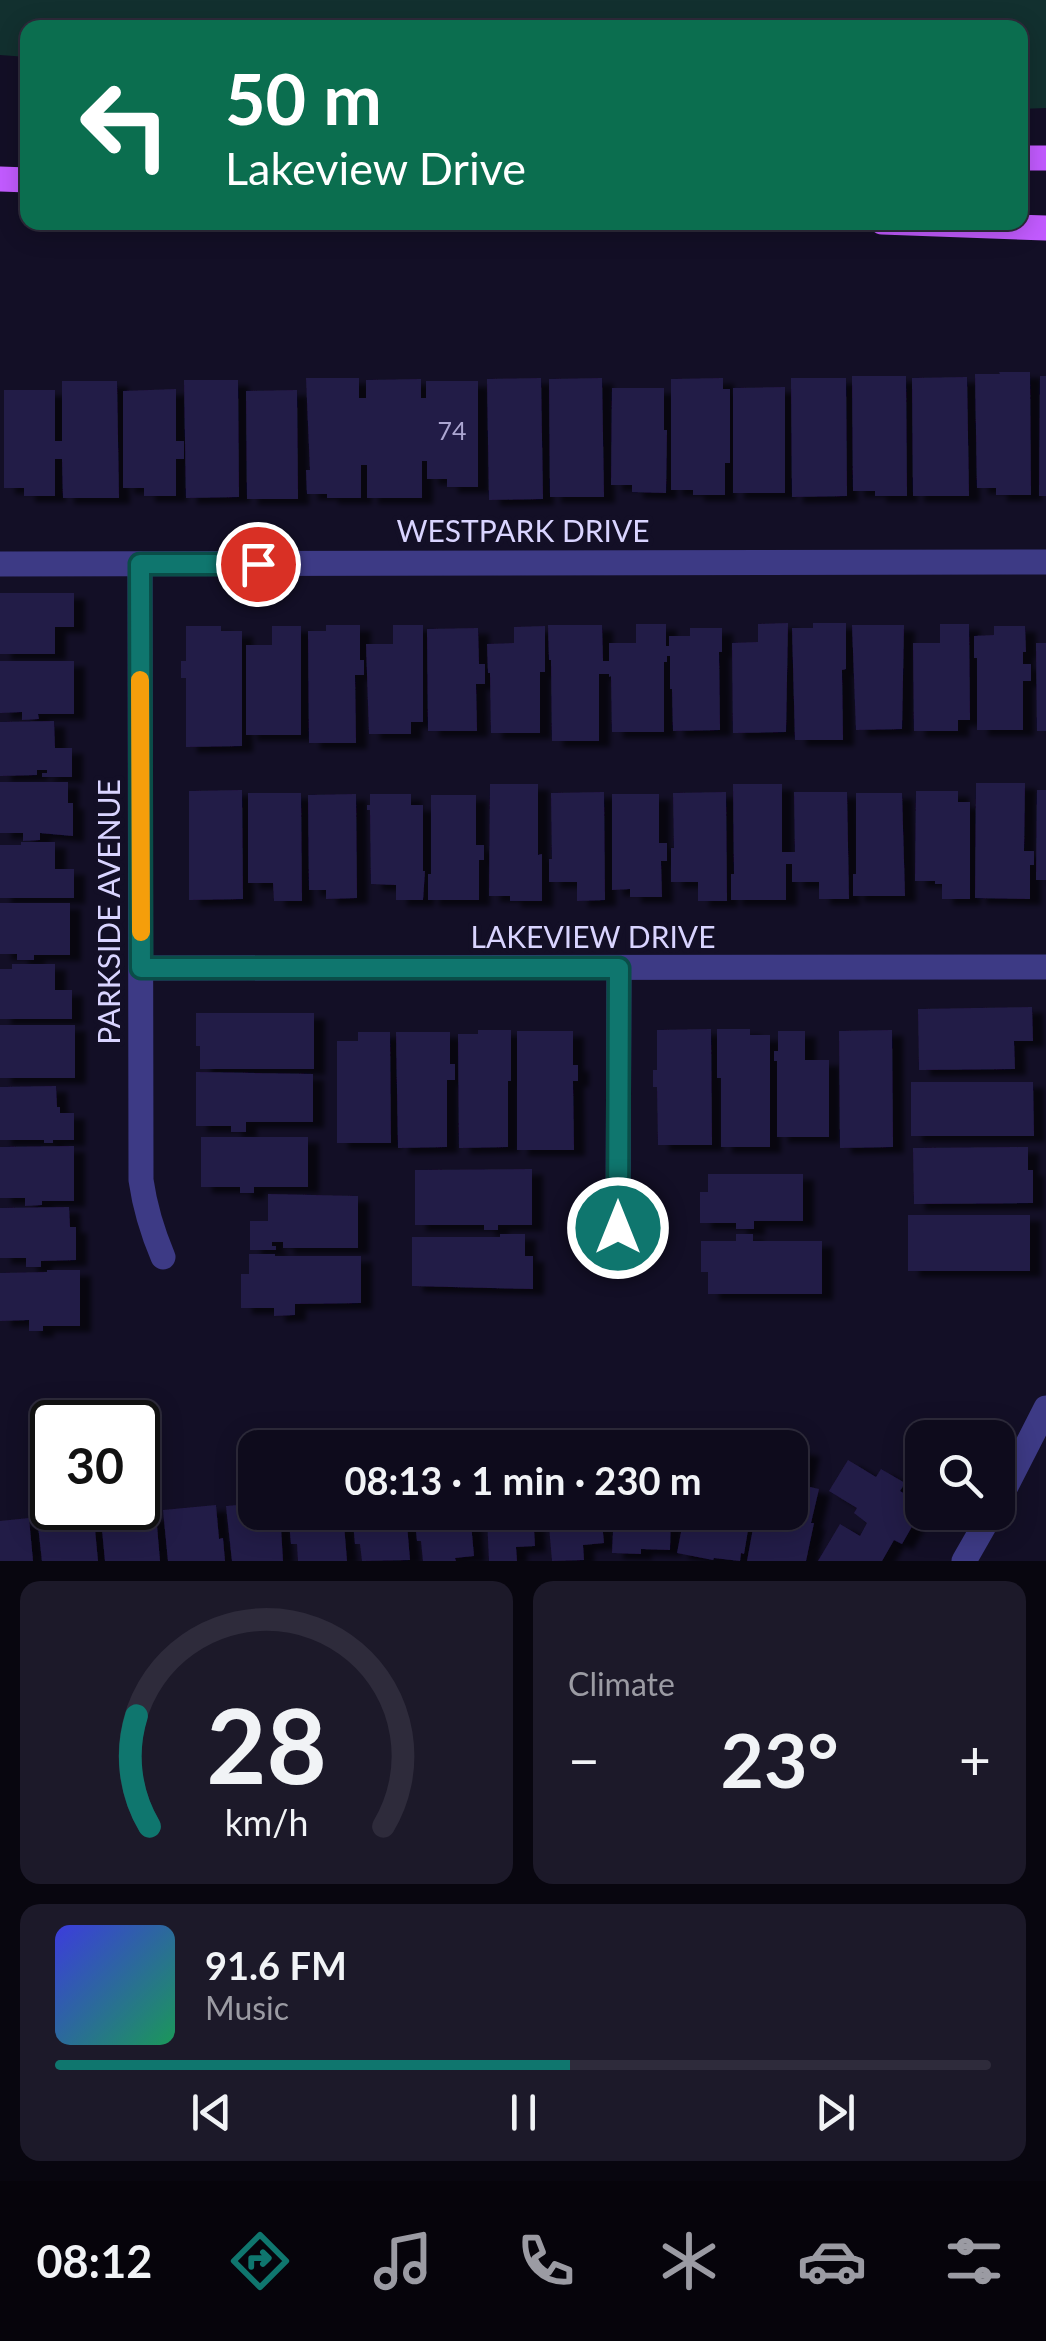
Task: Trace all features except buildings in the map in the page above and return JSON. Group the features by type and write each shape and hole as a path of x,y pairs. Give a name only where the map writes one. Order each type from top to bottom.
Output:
{"street":[{"name":"WESTPARK DRIVE","path":"0,564 1046,562"},
{"name":"PARKSIDE AVENUE","path":"140,564 141,1180 152,1232 164,1257"},
{"name":"LAKEVIEW DRIVE","path":"141,968 1046,966"},
{"path":"618,1228 619,968"},
{"path":"1015,1469 1046,1408"},
{"path":"964,1561 982,1530"}],"green space":[{"path":"0,0 1046,0 1046,108 1028,109 1028,20 20,20 20,56 0,55"}],"slow traffic":[{"path":"140,680 141,932"}],"route":[{"path":"258,564 140,564 141,968 619,968 618,1228"}]}
